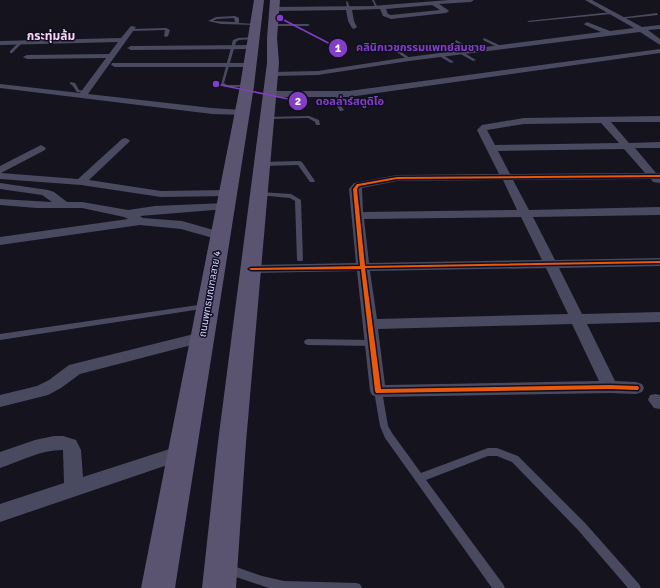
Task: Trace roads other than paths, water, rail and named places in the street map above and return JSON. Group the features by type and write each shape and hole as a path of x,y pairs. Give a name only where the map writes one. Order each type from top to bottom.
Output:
{"main road":[{"name":"ถนนพุทธมณฑลสาย 4","path":"158,588 247,86 259,0"},
{"path":"220,577 232,442 252,265 266,118 272,74 274,5"},
{"path":"228,194 261,176"}],"street":[{"path":"274,5 347,3 379,6 470,0"},
{"path":"588,0 642,29 660,43"},
{"path":"347,3 354,27"},
{"path":"379,6 385,15 391,17 446,11 433,3"},
{"path":"586,24 609,33"},
{"path":"272,74 318,72 409,58 660,27"},
{"path":"84,94 132,28"},
{"path":"0,43 124,40"},
{"path":"131,48 232,48 253,43"},
{"path":"269,94 341,95 660,51"},
{"path":"27,57 113,56"},
{"path":"115,65 250,65"},
{"path":"0,86 84,94 242,113"},
{"path":"610,387 482,130 485,127 524,121 660,119"},
{"path":"608,120 658,177"},
{"path":"81,182 125,141"},
{"path":"491,148 660,146"},
{"path":"0,170 41,148"},
{"path":"0,176 81,182 161,194 228,194"},
{"path":"636,388 610,387 378,391 355,189 358,185 397,178 658,177"},
{"path":"0,186 44,192 50,194 64,204"},
{"path":"128,214 155,210 228,194"},
{"path":"0,202 17,204 64,204 100,208 128,214 140,221"},
{"path":"357,216 660,211"},
{"path":"0,241 140,221 182,225 220,236"},
{"path":"252,265 548,260 660,254"},
{"path":"252,265 300,260 363,264"},
{"path":"548,260 660,262"},
{"path":"370,324 660,317"},
{"path":"0,401 44,390 75,369 202,337"},
{"path":"0,460 54,443 64,442 70,445 72,450 74,488"},
{"path":"0,513 182,453"}],"lane":[{"path":"373,0 379,6"},
{"path":"529,21 611,13"},
{"path":"620,18 657,14"},
{"path":"221,17 221,23"},
{"path":"237,24 237,17 213,18 210,21 221,23 237,24 256,24"},
{"path":"633,17 644,21"},
{"path":"273,25 308,25"},
{"path":"132,28 166,29 168,30 166,36"},
{"path":"484,39 500,47"},
{"path":"456,42 472,50"},
{"path":"11,52 20,43"},
{"path":"446,47 474,60"},
{"path":"232,48 223,85 247,86"},
{"path":"395,49 409,58"},
{"path":"440,55 452,62"},
{"path":"71,83 74,84 78,91 84,94"},
{"path":"341,95 338,98 337,103 342,110"},
{"path":"266,118 309,117 317,121 318,124"},
{"path":"261,176 300,163 312,181"},
{"path":"261,176 298,200 300,260"},
{"path":"0,337 208,306"},
{"path":"308,342 372,342"},
{"path":"378,391 384,426 388,435 499,588"},
{"path":"420,478 488,452 497,452 515,458 582,527 635,588"},
{"path":"220,577 262,581 284,586 356,588"}],"place":[{"name":"คลินิกเวชกรรมแพทย์สมชาย","path":"280,18"},
{"name":"ดอลล่าร์สตูดิโอ","path":"216,84"}],"district":[{"name":"กระทุ่มล้ม","path":"51,36"}]}
